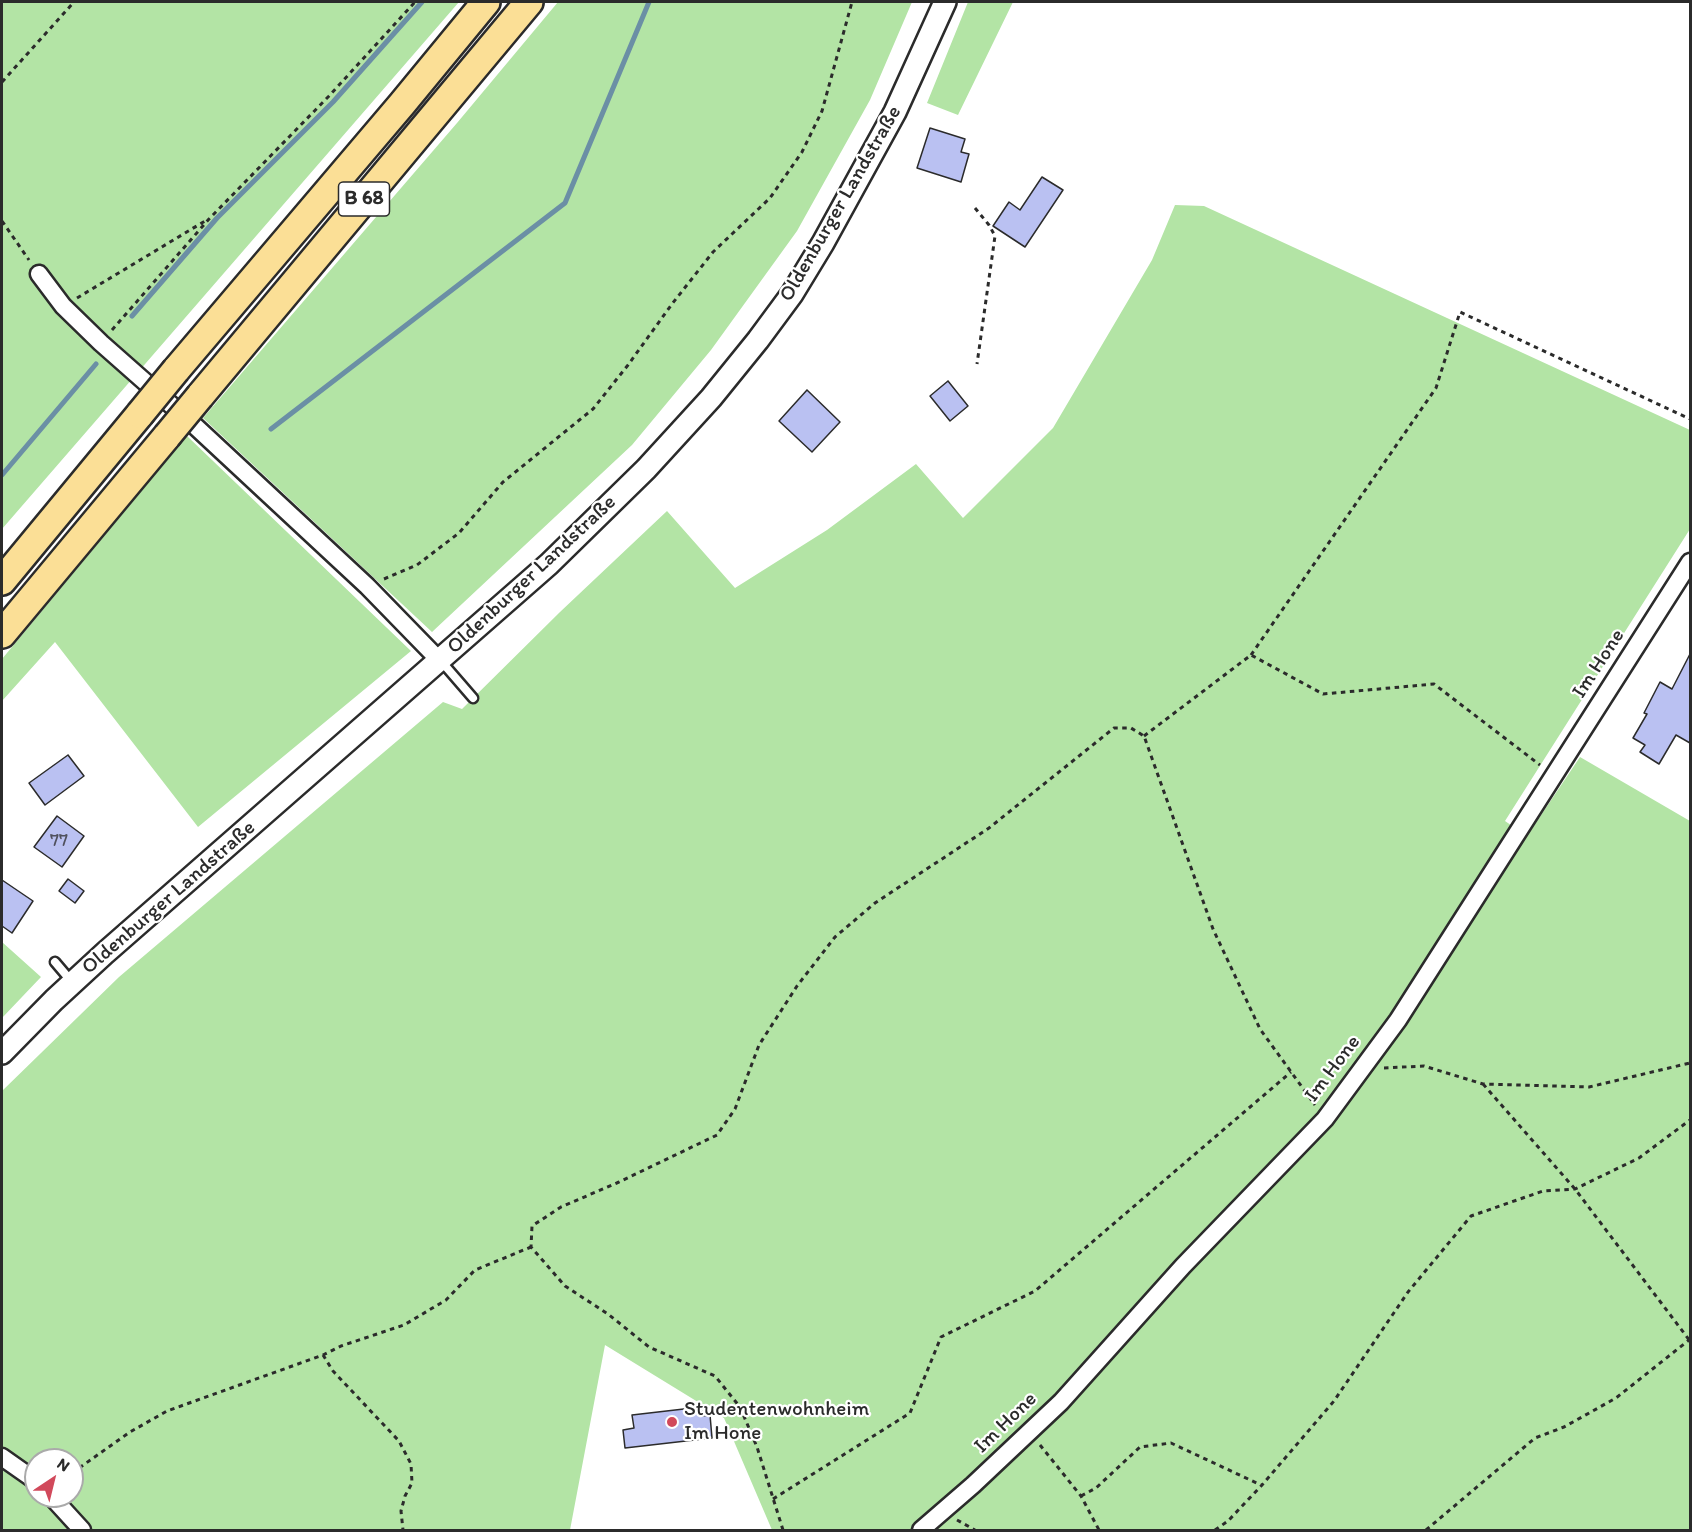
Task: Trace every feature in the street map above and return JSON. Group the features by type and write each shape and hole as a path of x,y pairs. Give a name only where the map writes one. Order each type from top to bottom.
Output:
{"highway":[{"name":"B 68","path":"2,581 176,370 486,2"},
{"name":"B 68","path":"2,634 529,2"}],"street":[{"name":"Oldenburger Landstraße","path":"2,1053 72,983 549,564 646,469 711,398 792,294 823,243 895,112 945,2"},
{"path":"39,274 63,306 101,343 195,426 367,586 440,661"},
{"name":"Im Hone","path":"921,1530 973,1485 1061,1402 1183,1266 1324,1119 1398,1020 1690,562"},
{"path":"2,1457 24,1473"},
{"path":"62,1508 82,1530"}],"lane":[{"path":"440,661 473,698"},
{"path":"55,962 72,983"}],"path":[{"path":"2,82 75,2"},
{"path":"101,343 209,219 415,2"},
{"path":"367,586 417,565 459,533 503,482 593,409 713,252 770,198 802,152 822,111 852,2"},
{"path":"975,208 995,236 977,364"},
{"path":"63,306 209,219"},
{"path":"2,221 39,274"},
{"path":"1144,736 1251,655 1436,388 1460,312 1690,418"},
{"path":"1251,655 1323,694 1434,684 1554,776"},
{"path":"783,1530 757,1447 740,1407 715,1376 649,1347 608,1314 565,1286 531,1246 532,1226 561,1207 717,1135 735,1109 759,1045 797,986 835,937 875,903 989,828 1114,728 1131,728 1144,736 1213,929 1260,1029 1324,1119"},
{"path":"1361,1069 1424,1066 1483,1084 1589,1087 1690,1064"},
{"path":"773,1499 910,1413 941,1337 1035,1291 1291,1072"},
{"path":"1426,1530 1536,1438 1564,1427 1616,1398 1690,1340 1575,1189 1483,1084"},
{"path":"1215,1530 1228,1521 1262,1485 1334,1401 1408,1292 1471,1216 1543,1191 1575,1189 1639,1158 1690,1120"},
{"path":"84,1465 130,1432 167,1411 404,1325 446,1300 475,1270 531,1246"},
{"path":"324,1355 333,1371 399,1441 411,1464 412,1483 401,1511 403,1530"},
{"path":"1029,1432 1081,1496 1099,1530"},
{"path":"1081,1496 1096,1488 1140,1447 1171,1443 1262,1485"}],"green space":[{"path":"2,2 459,2 2,529"},
{"path":"558,2 912,2 870,100 797,231 711,350 632,445 432,632 203,418"},
{"path":"968,2 1013,2 958,115 927,103"},
{"path":"1175,205 1204,206 1690,430 1690,529 1505,821 1527,836 1580,757 1690,821 1690,1530 772,1530 724,1418 605,1345 570,1530 2,1530 2,1091 119,977 443,702 462,709 667,511 735,588 827,530 916,464 963,518 1053,428 1152,260"},
{"path":"187,436 411,651 198,827 55,642 2,701 2,659"},
{"path":"2,942 41,977 2,1018"}],"building":[{"path":"930,128 965,139 961,152 969,154 961,182 917,168"},
{"path":"1042,177 1063,190 1025,247 993,226 1009,202 1020,210"},
{"path":"948,381 968,406 950,421 930,396"},
{"path":"807,390 840,422 812,452 779,421"},
{"path":"1690,654 1690,743 1676,735 1659,764 1640,752 1645,745 1633,738 1647,714 1644,713 1660,682 1672,689"},
{"path":"68,755 84,776 45,805 29,783"},
{"path":"57,816 84,836 62,867 34,847"},
{"path":"68,879 84,891 75,903 59,891"},
{"path":"2,880 33,901 12,933 2,926"},
{"name":"Studentenwohnheim Im Hone","path":"701,1407 702,1416 710,1415 712,1438 625,1448 623,1430 634,1428 632,1415"}],"waterway":[{"path":"132,316 217,218 333,102 422,2"},
{"path":"271,429 565,203 649,2"},
{"path":"2,475 96,364"}],"place":[{"name":"Studentenwohnheim Im Hone","path":"672,1422"}]}
